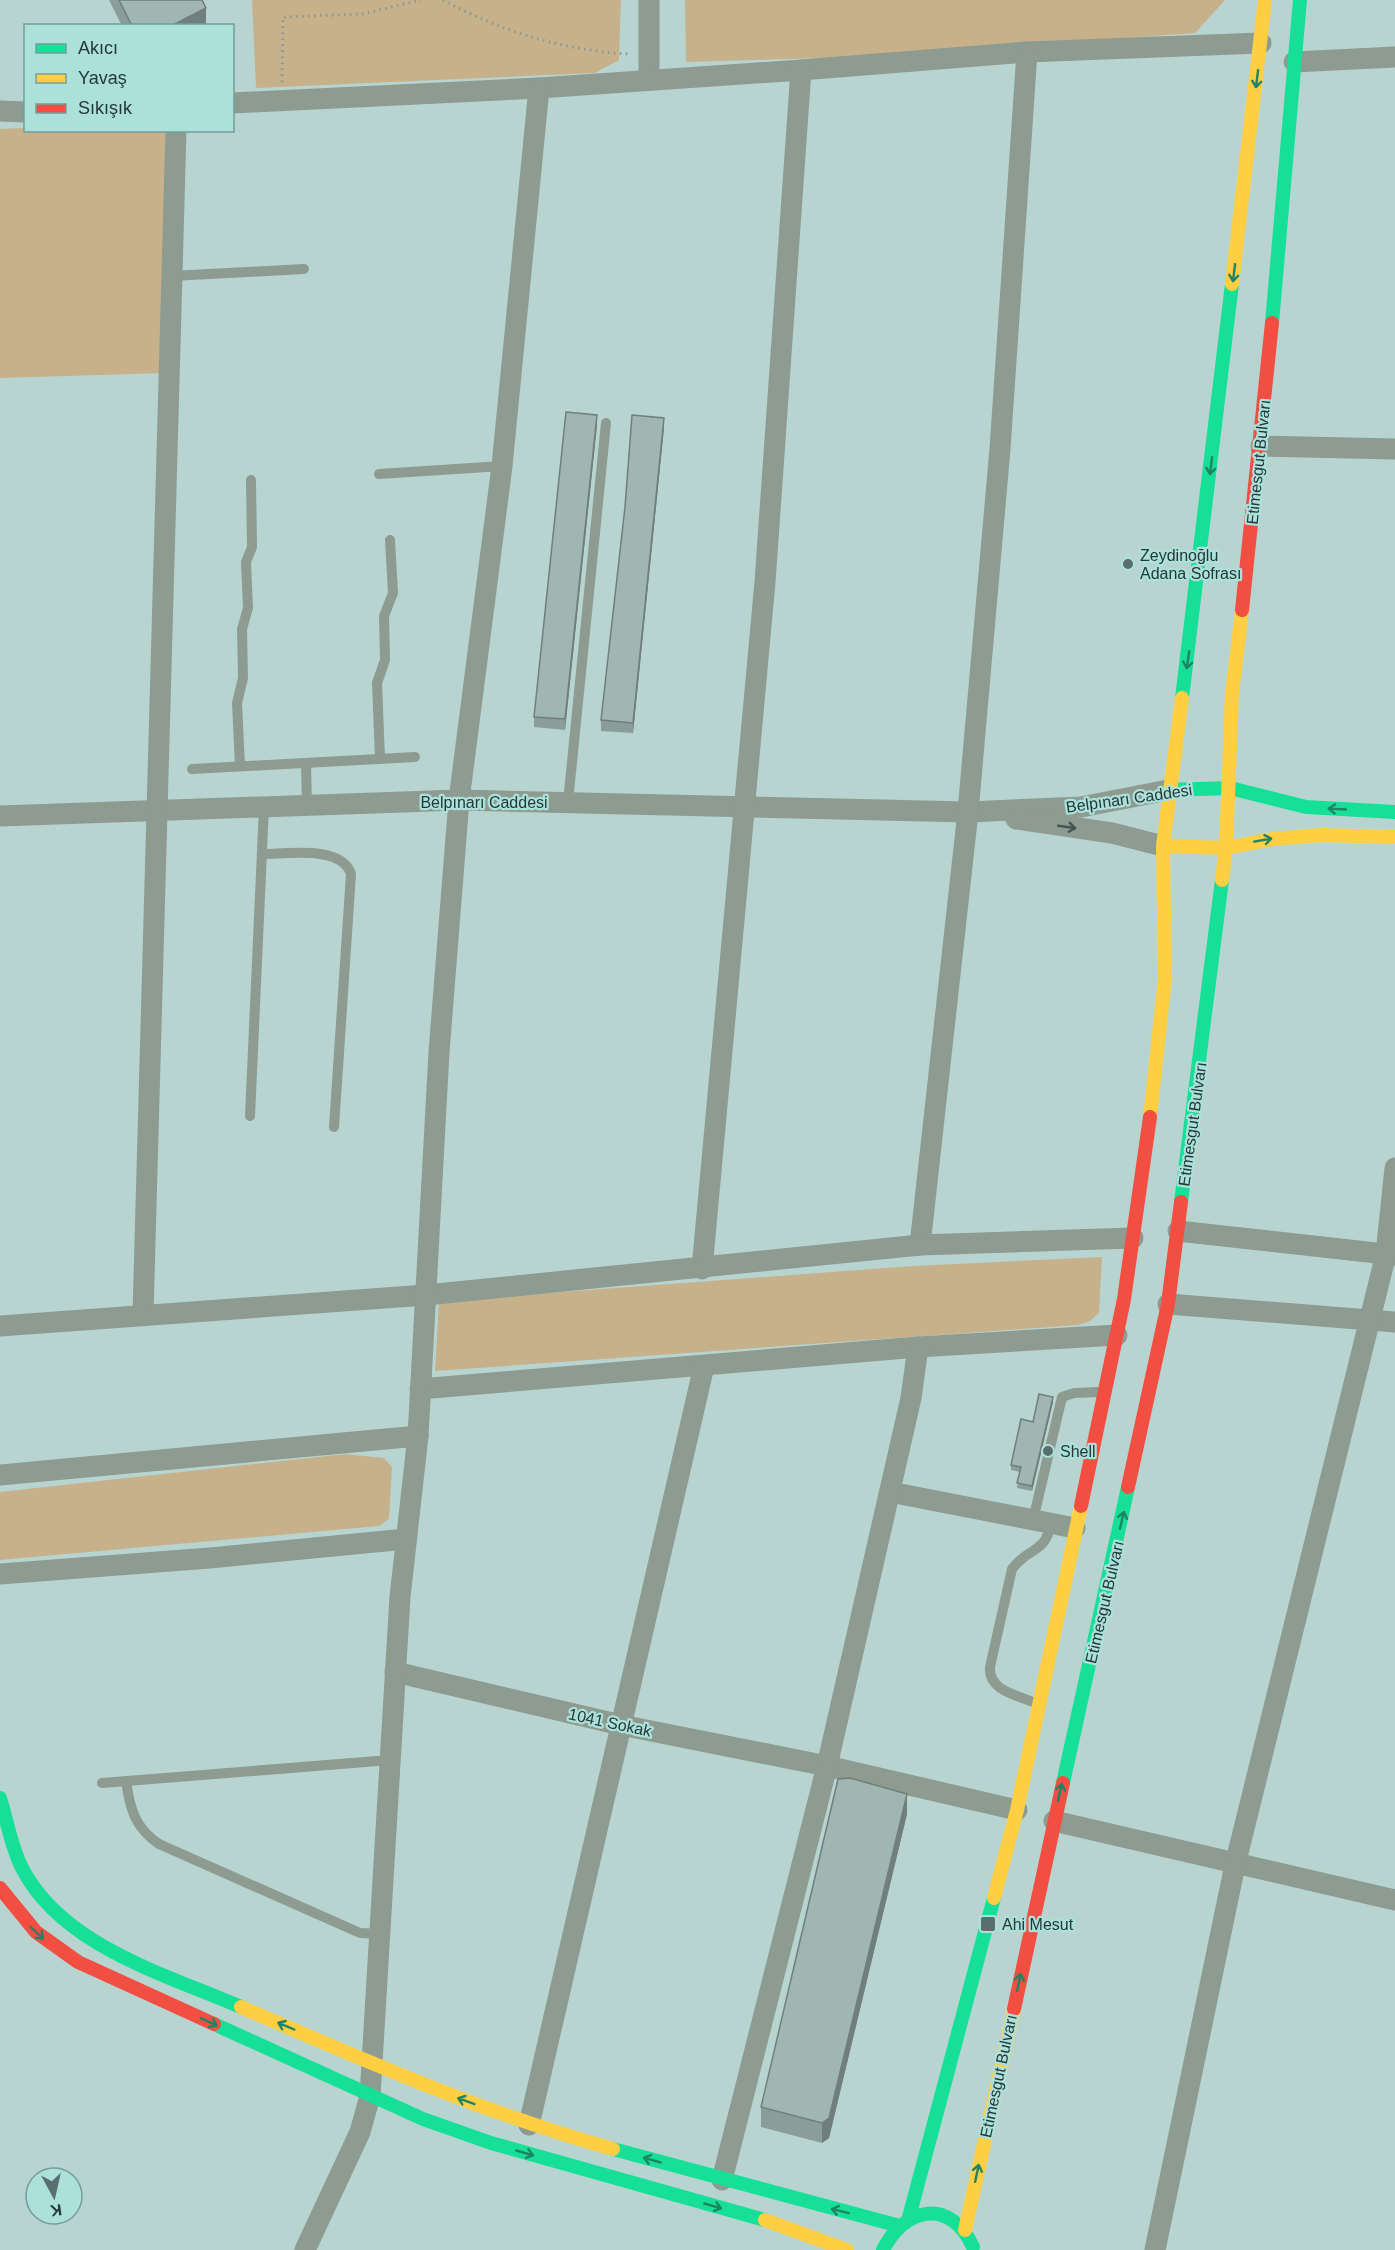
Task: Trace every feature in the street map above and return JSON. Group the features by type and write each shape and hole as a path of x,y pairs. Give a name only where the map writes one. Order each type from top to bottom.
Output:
{"main road":[{"path":"909,2217 1017,1810 1075,1528 1106,1392 1133,1238 1144,1168 1165,978 1163,846 1168,790 1194,618 1265,0"},
{"name":"Etimesgut Bulvarı","path":"965,2230 1144,1422 1168,1304 1226,848 1232,694 1261,446 1300,0"},
{"name":"Belpınarı Caddesi","path":"1168,790 1230,788 1306,807 1395,812"},
{"name":"Belpınarı Caddesi","path":"1163,846 1226,848 1272,839 1321,835 1395,837"},
{"path":"0,1798 21,1866 36,1891 56,1913 82,1935 150,1968 373,2063 529,2125 722,2180 896,2225"},
{"path":"0,1888 36,1932 78,1962 423,2119 491,2143 788,2227 847,2250"},
{"path":"883,2250 887,2238 896,2225 909,2217 924,2213 939,2214 954,2220 965,2230 973,2247 990,2250"}],"street":[{"path":"649,0 649,79"},
{"path":"234,103 539,87 1027,52 1261,43"},
{"path":"920,1245 968,812 1000,449 1027,52"},
{"path":"1294,62 1395,57"},
{"path":"702,1269 746,807 801,70"},
{"path":"305,2250 360,2132 370,2096 395,1672 406,1539 418,1436 439,1052 459,800 502,466 539,87"},
{"path":"0,111 24,112"},
{"path":"143,1314 159,811 176,132"},
{"path":"1261,446 1395,449"},
{"name":"Belpınarı Caddesi","path":"0,816 459,800 968,812 1081,807 1168,790"},
{"name":"Belpınarı Caddesi","path":"968,812 1112,833 1163,846"},
{"path":"1155,2250 1234,1865 1368,1320 1390,1254 1395,1168"},
{"path":"1178,1231 1390,1254"},
{"path":"0,1326 426,1295 702,1269 920,1245 1133,1238"},
{"path":"1168,1304 1395,1322"},
{"path":"420,1389 918,1347 1117,1335"},
{"path":"722,2180 827,1766 911,1398 918,1347"},
{"path":"529,2125 704,1366"},
{"path":"0,1475 418,1436"},
{"path":"890,1492 1075,1528"},
{"path":"0,1574 210,1558 406,1539"},
{"name":"1041 Sokak","path":"395,1672 621,1725 827,1766 1017,1810"},
{"path":"1054,1821 1234,1865 1395,1900"}],"lane":[{"path":"172,276 304,269"},
{"path":"568,802 606,423"},
{"path":"379,474 502,466"},
{"path":"240,766 237,703 243,678 242,629 248,608 246,562 252,547 251,480"},
{"path":"381,759 377,683 385,660 384,616 393,593 390,540"},
{"path":"192,769 415,757"},
{"path":"306,763 307,805"},
{"path":"250,1116 264,807"},
{"path":"262,854 331,855 345,863 351,874 334,1127"},
{"path":"1039,1704 999,1688 990,1673 1012,1569 1022,1558 1042,1546 1048,1537 1042,1522 1062,1397 1106,1392"},
{"path":"102,1783 390,1760"},
{"path":"126,1781 134,1818 144,1833 159,1844 360,1933 381,1934"}],"path":[{"path":"281,101 283,17 362,14 421,0"},
{"path":"443,0 479,18 540,39 590,50 649,54"}],"shaded area":[{"path":"252,0 621,0 619,60 595,73 256,88"},
{"path":"685,0 1225,0 1195,33 858,57 686,62"},
{"path":"24,128 24,132 165,132 165,373 0,378 0,129"},
{"path":"1102,1257 1099,1313 1090,1321 1078,1325 435,1371 439,1301 913,1266"},
{"path":"345,1454 384,1458 392,1467 389,1519 379,1526 0,1560 0,1492"}],"building":[{"path":"119,0 202,0 206,8 175,24 131,24"},
{"path":"566,412 597,415 565,719 534,717"},
{"path":"632,415 664,418 633,723 601,720 625,507"},
{"path":"1039,1394 1053,1397 1032,1486 1017,1483 1021,1467 1011,1465 1021,1419 1033,1422"},
{"path":"850,1778 907,1794 829,2118 822,2123 761,2107 838,1779"}],"traffic: fast":[{"path":"1272,323 1300,0"},
{"path":"1182,698 1232,284"},
{"path":"1168,790 1230,788 1306,807 1395,812"},
{"path":"1181,1202 1222,880"},
{"path":"1063,1783 1128,1487"},
{"path":"0,1798 22,1868 40,1895 62,1918 89,1938 118,1954 241,2007"},
{"path":"909,2217 994,1898"},
{"path":"214,2024 423,2119 491,2143 765,2220"},
{"path":"613,2149 896,2225"},
{"path":"883,2250 892,2235 903,2224 915,2217 928,2214 941,2215 953,2221 964,2231 973,2247"}],"traffic: slow":[{"path":"1232,284 1265,0"},
{"path":"1222,880 1226,848 1232,694 1242,610"},
{"path":"1150,1117 1165,978 1163,846 1182,698"},
{"path":"1163,846 1226,848 1272,839 1321,835 1395,837"},
{"path":"994,1898 1017,1810 1081,1506"},
{"path":"241,2007 378,2066 471,2102 613,2149"},
{"path":"965,2230 1014,2009"},
{"path":"765,2220 847,2250"}],"traffic: jam":[{"path":"1242,610 1272,323"},
{"path":"1081,1506 1124,1299 1150,1117"},
{"path":"1128,1487 1168,1304 1181,1202"},
{"path":"1014,2009 1063,1783"},
{"path":"0,1888 36,1932 78,1962 214,2024"}],"place":[{"name":"Zeydinoğlu Adana Sofrası","path":"1128,564"},
{"name":"Shell","path":"1048,1451"},
{"name":"Ahi Mesut","path":"988,1924"}]}
